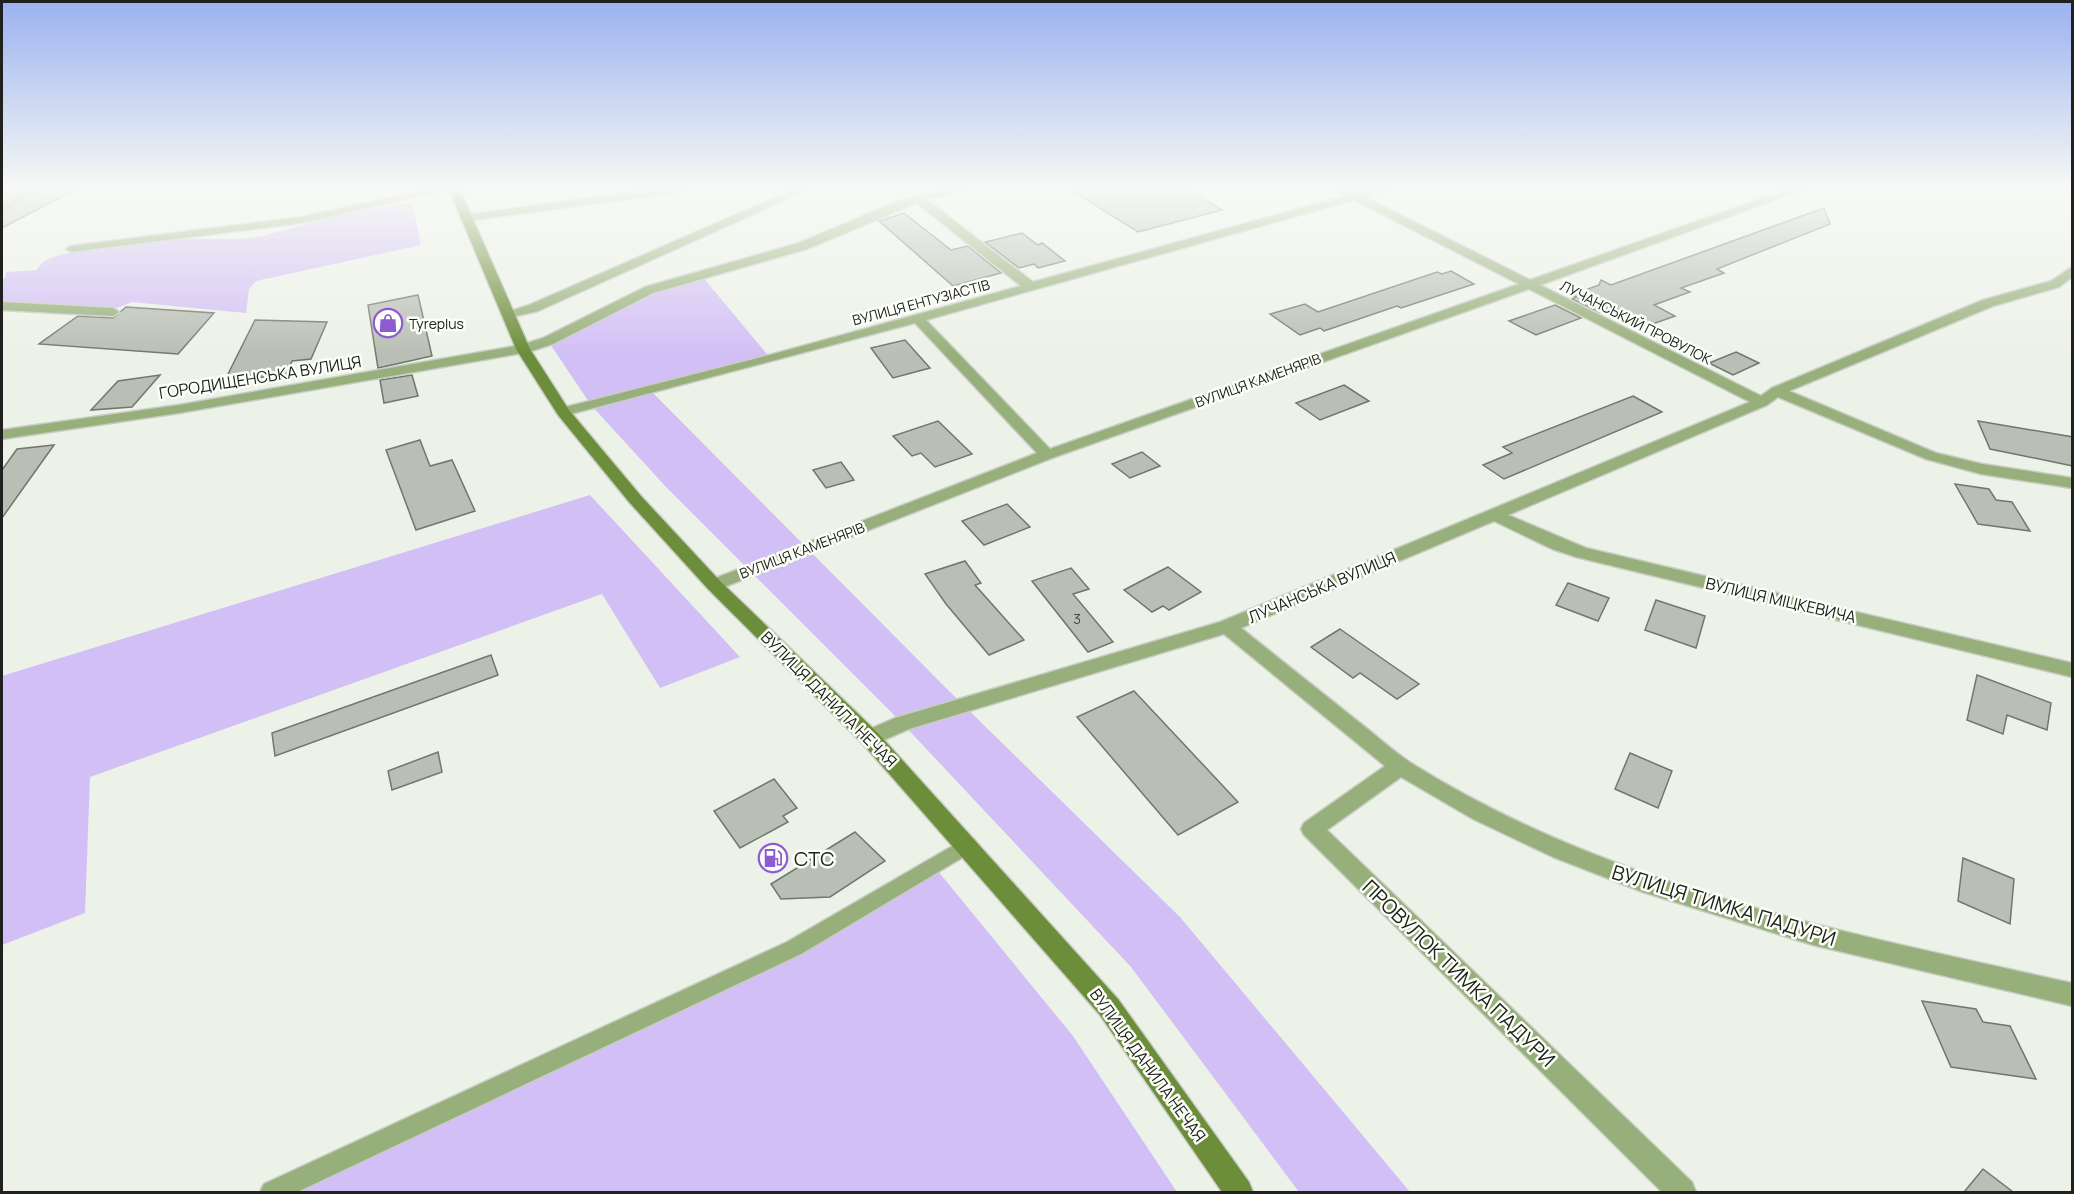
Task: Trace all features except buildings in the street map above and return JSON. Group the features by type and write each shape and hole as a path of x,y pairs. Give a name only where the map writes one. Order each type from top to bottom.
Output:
{"main road":[{"name":"ВУЛИЦЯ ДАНИЛА НЕЧАЯ","path":"476,243 523,349 563,412 635,499 714,585 870,738 968,845 1109,1007 1239,1192"}],"street":[{"path":"508,314 533,308 683,243"},
{"name":"ГОРОДИЩЕНСЬКА ВУЛИЦЯ","path":"2,435 178,409 523,349 548,341 650,290 810,243"},
{"path":"975,243 1031,287"},
{"name":"ВУЛИЦЯ ЕНТУЗІАСТІВ","path":"563,412 1190,243"},
{"name":"ЛУЧАНСЬКИЙ ПРОВУЛОК","path":"1446,243 1762,402"},
{"name":"ВУЛИЦЯ КАМЕНЯРІВ","path":"714,585 1047,455 1648,243"},
{"name":"ЛУЧАНСЬКА ВУЛИЦЯ","path":"870,738 902,723 1227,627 1762,402 1777,391 1988,303 2055,284 2073,271"},
{"path":"2,306 113,312"},
{"path":"917,318 1047,455"},
{"path":"1777,391 1931,456 1981,469 2073,483"},
{"name":"ВУЛИЦЯ МІЦКЕВИЧА","path":"1495,515 1558,545 1582,553 2073,670"},
{"name":"ВУЛИЦЯ ТИМКА ПАДУРИ","path":"1227,627 1400,766 1509,827 1607,870 1789,929 2073,995"},
{"name":"ПРОВУЛОК ТИМКА ПАДУРИ","path":"1400,766 1312,829 1682,1192"}],"lane":[{"path":"71,249 121,243"},
{"path":"272,1192 794,948 968,845"}],"shaded area":[{"path":"150,243 421,243 421,245 256,281 249,289 246,313 132,302 117,308 2,302 2,279 5,278 6,272 37,270 46,261 67,253"},
{"path":"701,275 771,359 650,390 946,688 1180,917 1410,1192 1299,1192 1131,967 902,723 666,487 591,405 548,341 636,296"},
{"path":"590,495 740,657 660,688 602,594 90,777 85,913 2,945 2,676"},
{"path":"933,865 1073,1036 1177,1192 272,1192 794,948"}],"place":[{"name":"Tyreplus","path":"388,323"},
{"name":"СТС","path":"773,858"}]}
